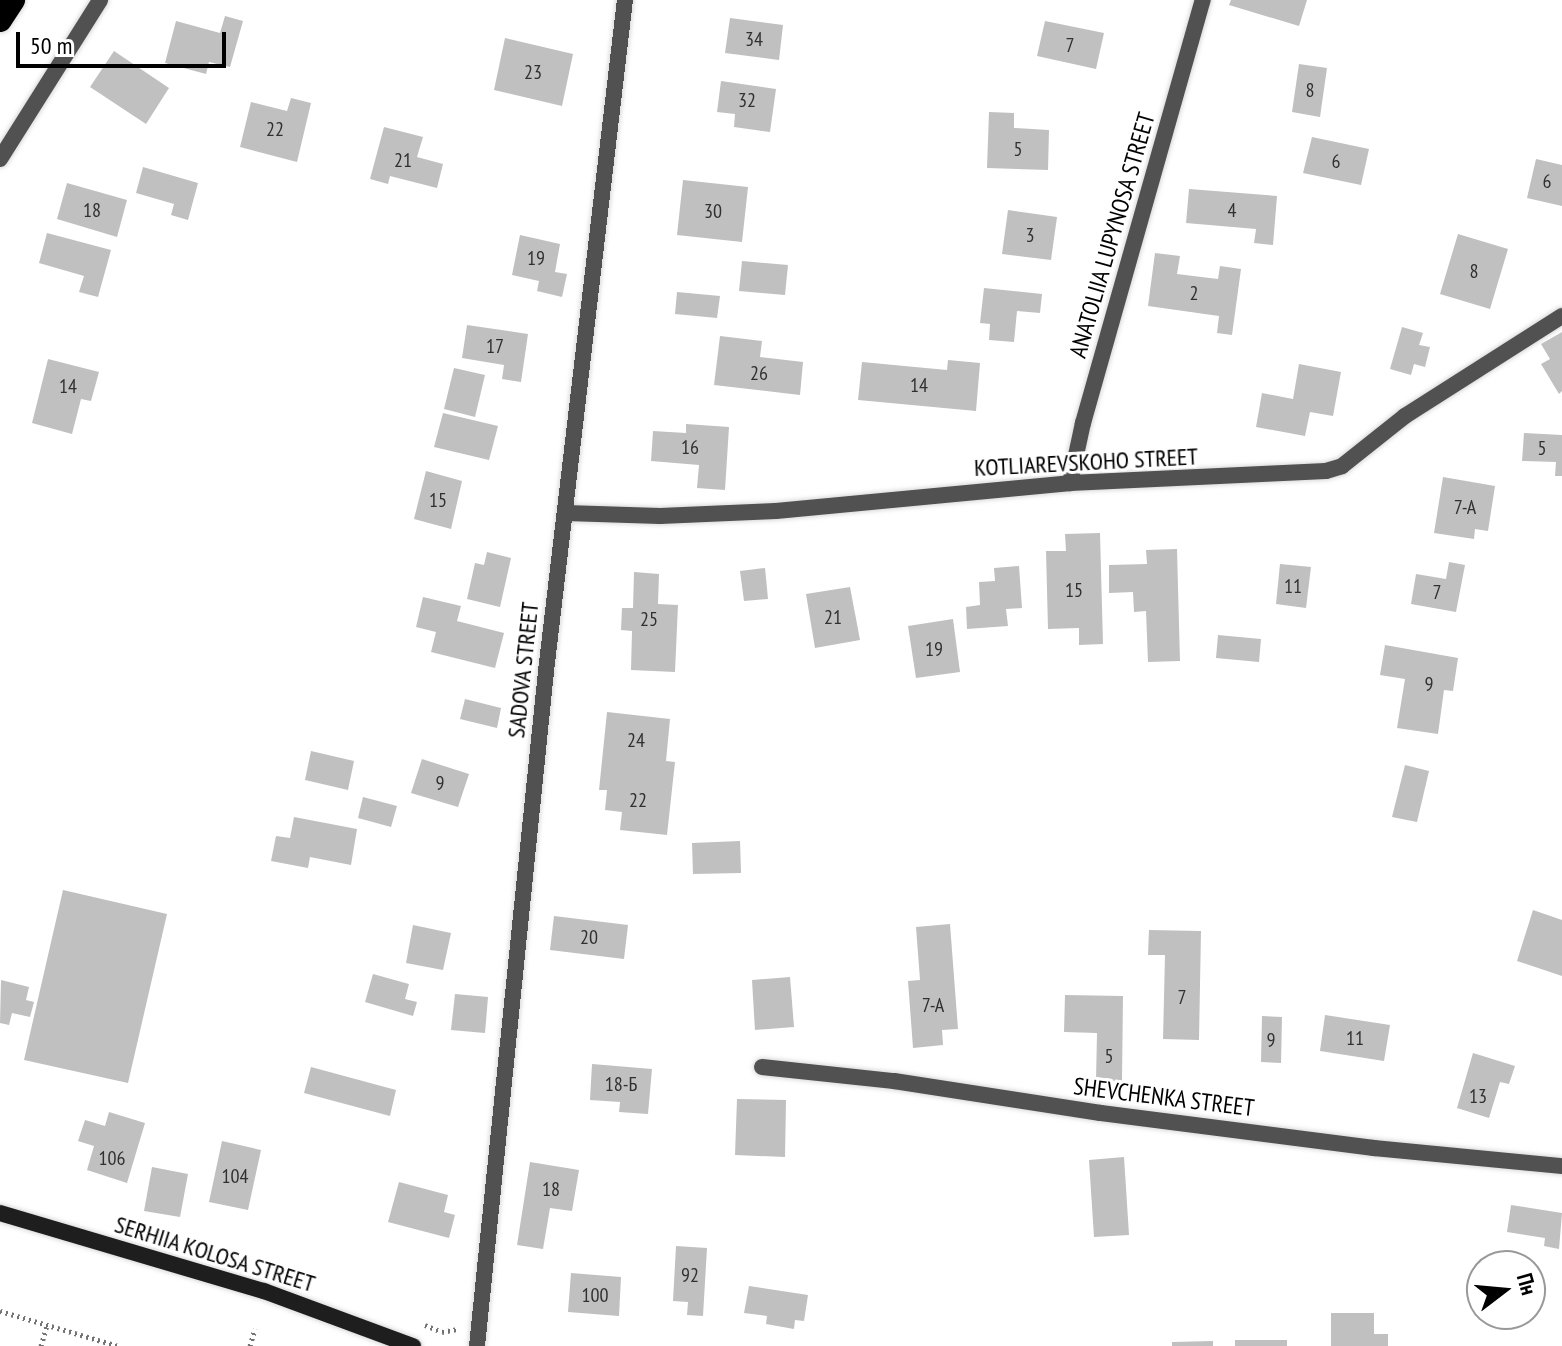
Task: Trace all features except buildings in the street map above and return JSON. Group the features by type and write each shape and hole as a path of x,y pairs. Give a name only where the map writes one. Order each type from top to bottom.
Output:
{"highway":[{"path":"0,20 13,0"}],"street":[{"path":"0,159 100,0"},
{"name":"SADOVA STREET","path":"477,1346 546,671 625,0"},
{"name":"ANATOLIIA LUPYNOSA STREET","path":"1070,483 1083,423 1203,0"},
{"name":"KOTLIAREVSKOHO STREET","path":"566,513 660,516 776,511 1070,483 1310,473 1342,466 1405,416 1562,316"},
{"name":"SHEVCHENKA STREET","path":"762,1067 894,1081 945,1091 1374,1148 1562,1166"},
{"name":"SERHIIA KOLOSA STREET","path":"0,1213 264,1291 413,1346"}],"path":[{"path":"0,1311 118,1346"},
{"path":"41,1346 47,1325"},
{"path":"250,1346 255,1329"}]}
